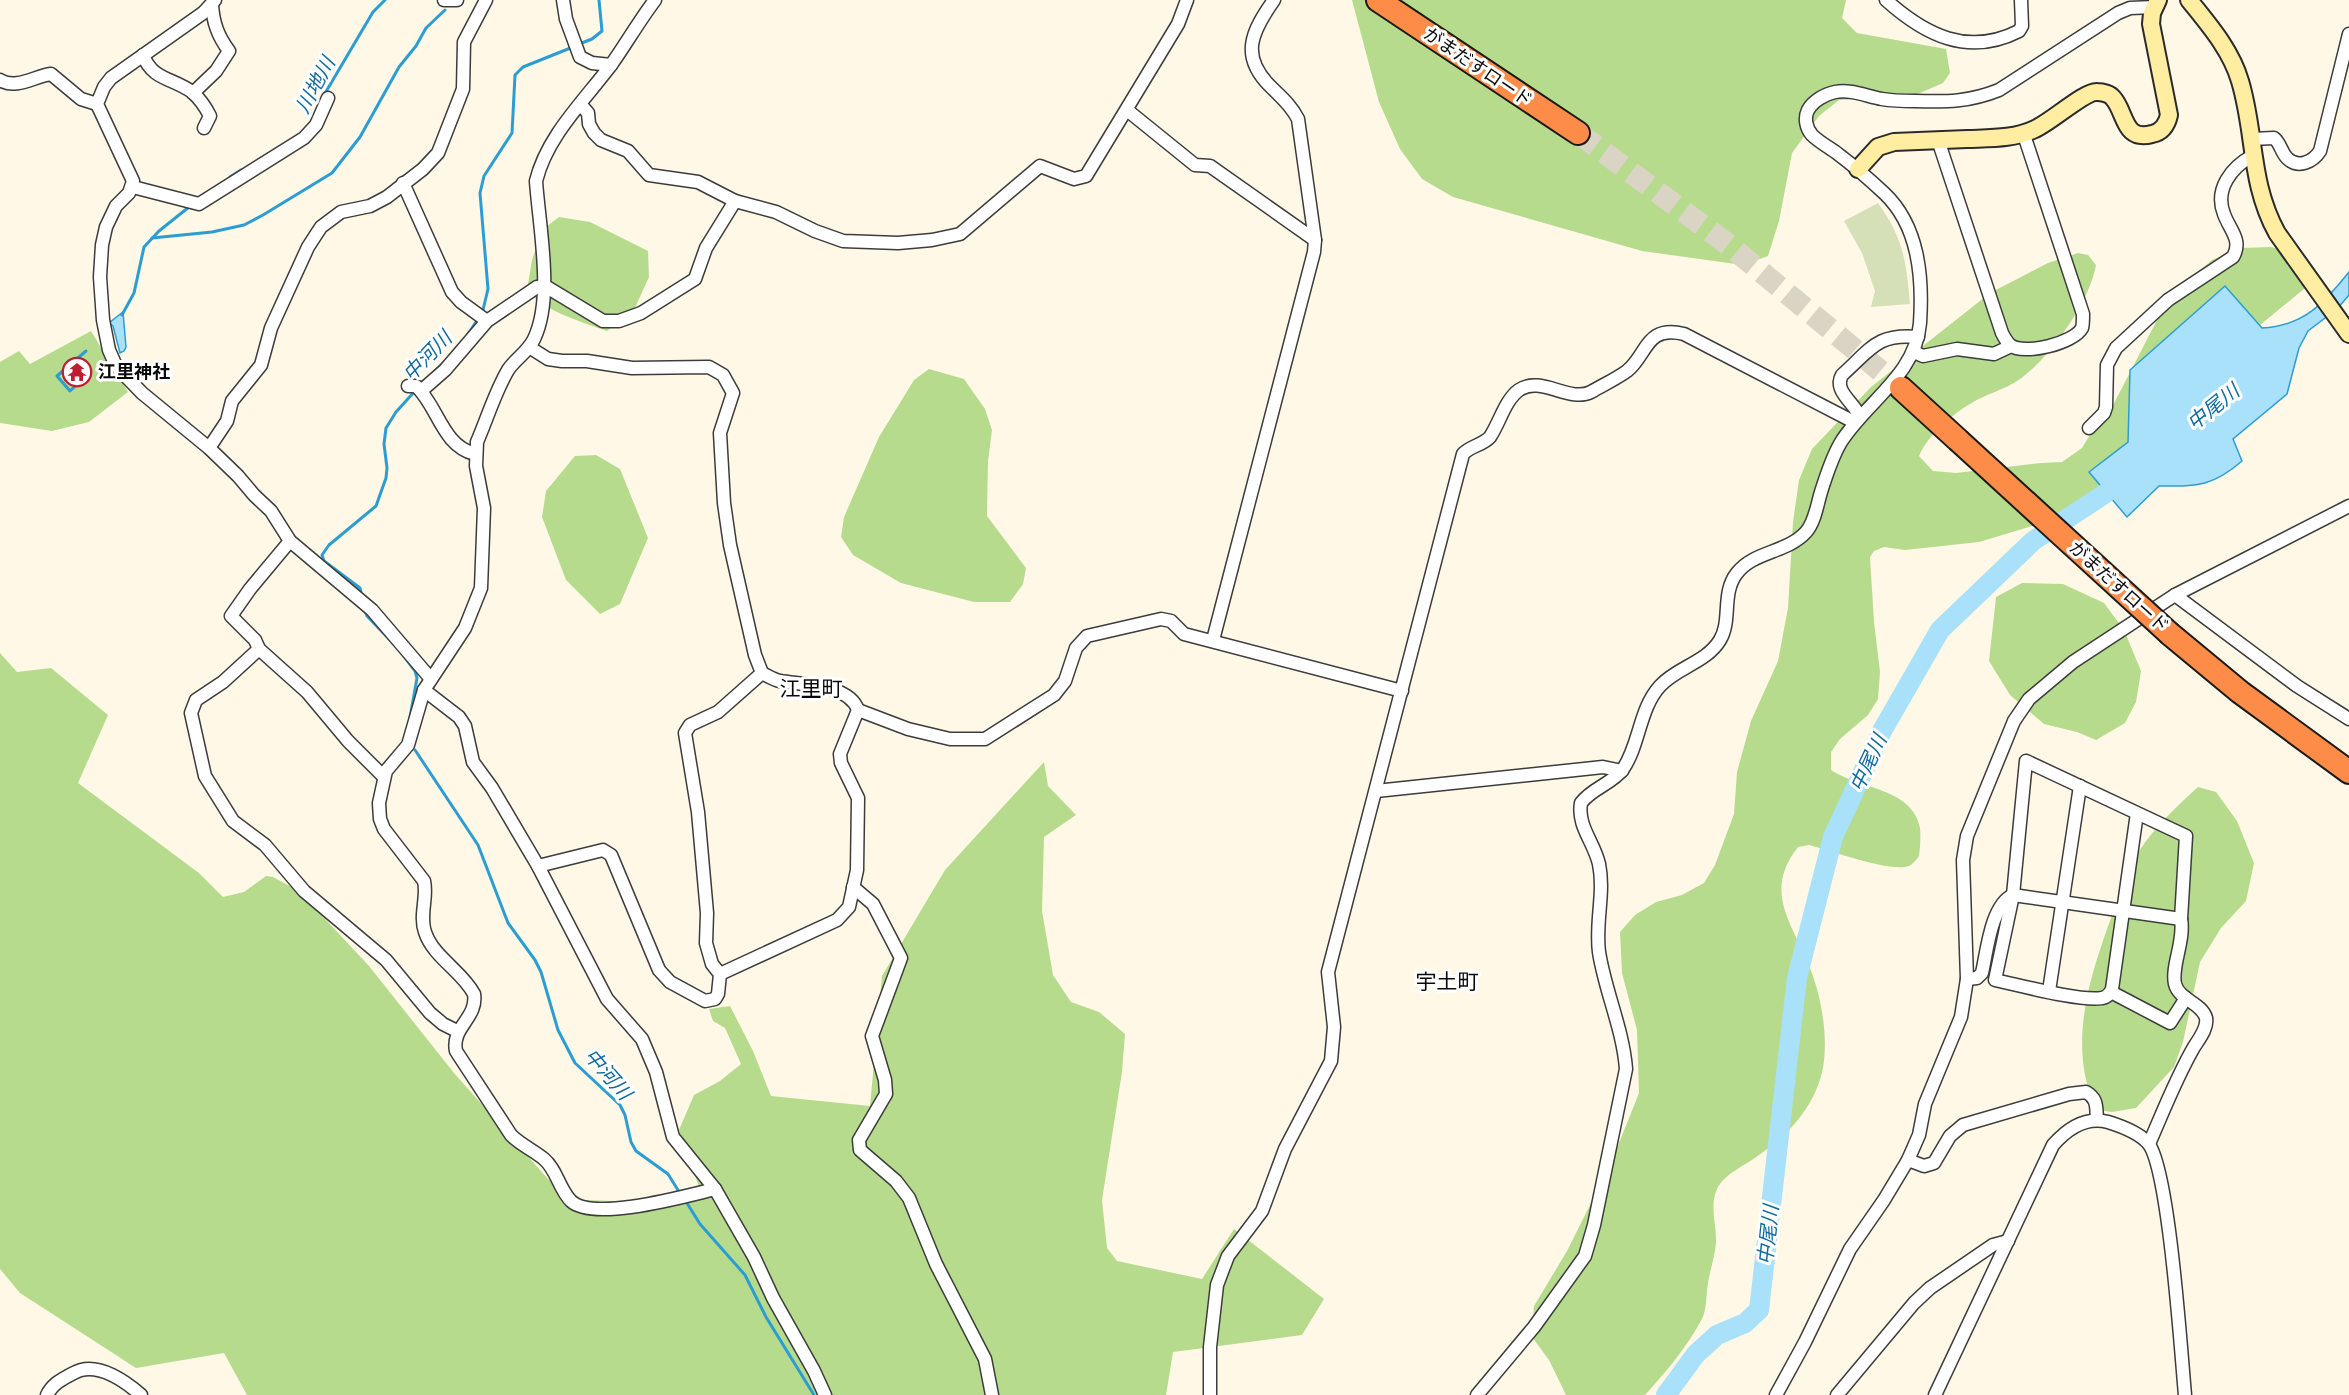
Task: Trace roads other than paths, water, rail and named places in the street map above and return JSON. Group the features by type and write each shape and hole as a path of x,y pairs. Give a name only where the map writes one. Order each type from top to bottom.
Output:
{"highway":[{"name":"がまだすロード","path":"1378,0 1578,133"},
{"name":"がまだすロード","path":"1901,388 2170,634 2240,692 2349,772"}],"street":[{"path":"444,0 457,0"},
{"path":"208,448 227,421 232,401 261,365 271,328 308,247 321,227 341,212 379,202 433,160 438,153 463,89 464,42 486,0"},
{"path":"563,0 577,52 585,60 611,65"},
{"path":"655,0 611,65 545,154 536,180 546,286 535,337 529,347 508,369 477,442 475,454 484,508 481,588 465,628 424,690 408,745 384,777 379,803 380,819 389,837 424,880 426,887 423,920 428,940 474,994 474,1008 457,1031 454,1045 459,1057 488,1098 497,1116 519,1143 544,1158 572,1201 580,1207 601,1210 682,1197 715,1189"},
{"path":"581,105 588,113 589,124 594,133 602,140 628,151 649,175 698,182 735,201 776,212 815,231 843,241 898,243 932,240 960,234 1040,166 1074,179 1086,176 1178,24 1187,0"},
{"path":"1886,0 1901,5 1918,26 1971,44 1986,44 2021,29 2021,0"},
{"path":"2189,0 2220,38 2240,81 2252,156 2264,208 2277,233 2349,334"},
{"path":"1213,640 1316,240 1298,119 1288,102 1268,85 1259,73 1253,59 1252,36 1270,1"},
{"path":"213,2 203,13 111,78 104,87 97,104 133,181 132,188 116,206 106,227 102,245 101,299 109,350 122,374 238,476 271,511 290,541 364,604 431,679"},
{"path":"193,93 216,71 229,51 216,30 213,2"},
{"path":"1477,1395 1534,1327 1580,1264 1594,1225 1626,1069 1625,1050 1602,972 1599,948 1602,883 1598,861 1579,813 1581,803 1587,796 1622,771 1644,713 1656,691 1674,674 1702,658 1720,640 1724,630 1728,592 1736,574 1751,560 1796,540 1806,532 1812,523 1825,478 1839,446 1857,419 1874,404 1914,352 1918,337 1920,301 1916,248 1912,234 1896,207 1858,169 1813,136 1806,119 1808,110 1821,97 1844,91 1884,100 1962,102 1982,97 1999,90 2118,13 2156,3 2151,24 2169,115 2162,129 2148,135 2132,132 2126,126 2112,96 2097,92 2083,96 2054,119 2024,135 1886,144 1871,153 1858,169"},
{"path":"2251,139 2274,138 2281,145 2286,157 2293,162 2303,164 2314,160 2320,151 2349,34"},
{"path":"142,55 153,72 193,93 210,116 204,128"},
{"path":"0,80 10,84 51,74 81,99 97,104"},
{"path":"132,188 199,204 303,138 316,125 328,98"},
{"path":"1127,110 1195,165 1210,166 1316,240"},
{"path":"1914,352 1923,356 1957,349 1994,354 2011,346 2034,350 2073,338 2082,328 2083,314 2024,135"},
{"path":"1938,140 1999,326 2011,346"},
{"path":"2089,428 2104,413 2107,365 2116,348 2168,300 2233,257 2237,246 2236,238 2224,214 2223,194 2231,172 2252,156"},
{"path":"403,183 452,292 461,302 483,317"},
{"path":"475,454 468,452 444,430 416,388 445,370 483,317 533,290 546,286 603,321 619,321 641,313 695,279 706,248 735,201"},
{"path":"1210,1395 1210,1347 1217,1285 1228,1256 1262,1211 1285,1149 1331,1061 1334,1027 1328,972 1461,458 1466,451 1490,436 1512,397 1518,391 1534,385 1587,394 1627,371 1650,340 1659,335 1675,332 1684,334 1857,419"},
{"path":"1857,419 1856,407 1840,389 1839,381 1842,375 1885,338 1901,335 1918,337"},
{"path":"529,347 548,359 562,362 587,361 633,368 709,367 723,375 733,393 720,433 724,503 733,556 755,655 762,673 777,680 816,685 848,696 858,710 918,732 950,739 985,739 1054,695 1065,681 1076,648 1087,636 1161,619 1171,621 1184,634 1402,691"},
{"path":"1776,1395 1850,1249 1908,1160 1919,1135 1925,1104 1961,1017 1967,979 1963,860 1966,836 2014,721 2029,699 2064,669 2175,595 2349,506"},
{"path":"290,541 231,616 255,640 259,649 307,692 348,741 384,777"},
{"path":"2175,595 2297,686 2349,719"},
{"path":"259,649 223,682 196,700 192,706 190,713 200,762 210,787 233,821 265,845 304,891 386,960 442,1024 457,1031"},
{"path":"538,866 603,850 607,851 611,855 659,970 670,982 708,1002 715,999 718,994 720,974 712,964 706,943 707,913 698,812 685,733 690,725 718,712 762,673"},
{"path":"424,690 459,717 465,726 473,762 492,788 538,866 607,999 642,1040 656,1072 674,1137 715,1189 754,1257 773,1298 825,1395"},
{"path":"720,974 837,920 849,907 856,870 858,798 841,764 840,754 858,710"},
{"path":"2137,813 2110,992 2102,998 1995,980 2013,895 2026,761 2080,786 2186,836 2181,920 2183,930 2175,982 2186,998 2202,1011 2206,1022 2184,1063 2149,1144"},
{"path":"1376,791 1603,767 1622,771"},
{"path":"2049,990 2080,786"},
{"path":"853,888 873,904 901,958 872,1036 885,1080 886,1094 859,1140 860,1150 896,1181 909,1198 936,1264 985,1359 992,1395"},
{"path":"1967,979 1977,978 1982,973 1998,911 2004,901 2013,895 2181,920"},
{"path":"2110,992 2170,1023 2186,998"},
{"path":"1908,1160 1924,1166 1929,1165 1938,1157 1950,1136 1963,1125 2069,1094 2086,1092 2093,1097 2096,1102 2097,1120"},
{"path":"1935,1395 2053,1145 2078,1124 2097,1120 2122,1127 2140,1137 2149,1144 2155,1156 2166,1209 2185,1395"},
{"path":"1837,1395 1914,1303 1930,1288 1993,1245 2008,1241"},
{"path":"47,1395 58,1382 81,1370 93,1370 117,1377 141,1395"}],"water":[{"path":"2349,272 2349,295 2337,309 2308,331 2299,348 2287,394 2233,439 2242,461 2222,476 2204,483 2159,486 2127,517 2089,472 2128,442 2130,370 2225,286 2262,328 2290,323 2312,311 2331,294"},
{"path":"123,312 126,347 120,353 113,326 109,323"}],"waterway":[{"name":"川地川","path":"324,95 373,12 385,0"},
{"name":"中河川","path":"579,44 592,39 602,31 599,0"},
{"path":"152,238 212,232 244,225 332,173 360,137 399,67 416,46 426,28 445,10"},
{"name":"中河川","path":"482,314 488,289 480,193 484,176 512,133 515,75 523,67 573,47"},
{"name":"川地川","path":"230,177 241,170"},
{"path":"122,315 134,293 144,247 159,231 189,207"},
{"name":"中河川","path":"468,334 478,319"},
{"path":"82,380 70,391 57,376 86,351"},
{"name":"中河川","path":"434,372 451,355"},
{"name":"中河川","path":"362,596 360,588 324,561 322,555 329,545 376,506 386,478 384,444 386,428 396,412 415,391"},
{"name":"中尾川","path":"1666,1395 1696,1354 1717,1335 1745,1323 1759,1310 1797,978 1833,837 1882,731 1940,630 2033,541 2106,493 2127,476"},
{"name":"中河川","path":"364,608 367,616 390,640"},
{"name":"中河川","path":"404,656 415,671 417,678 409,723"},
{"name":"中河川","path":"415,750 478,845 508,923 541,972 558,1030 575,1063 620,1105 636,1151 668,1174 681,1195"},
{"name":"中河川","path":"685,1200 700,1224 745,1275 766,1317 814,1395"}],"tunnel":[{"path":"1578,133 1730,246 1901,388"}],"place":[{"name":"江里神社","path":"77,372"}],"district":[{"name":"江里町","path":"811,689"},
{"name":"宇土町","path":"1447,982"}]}
